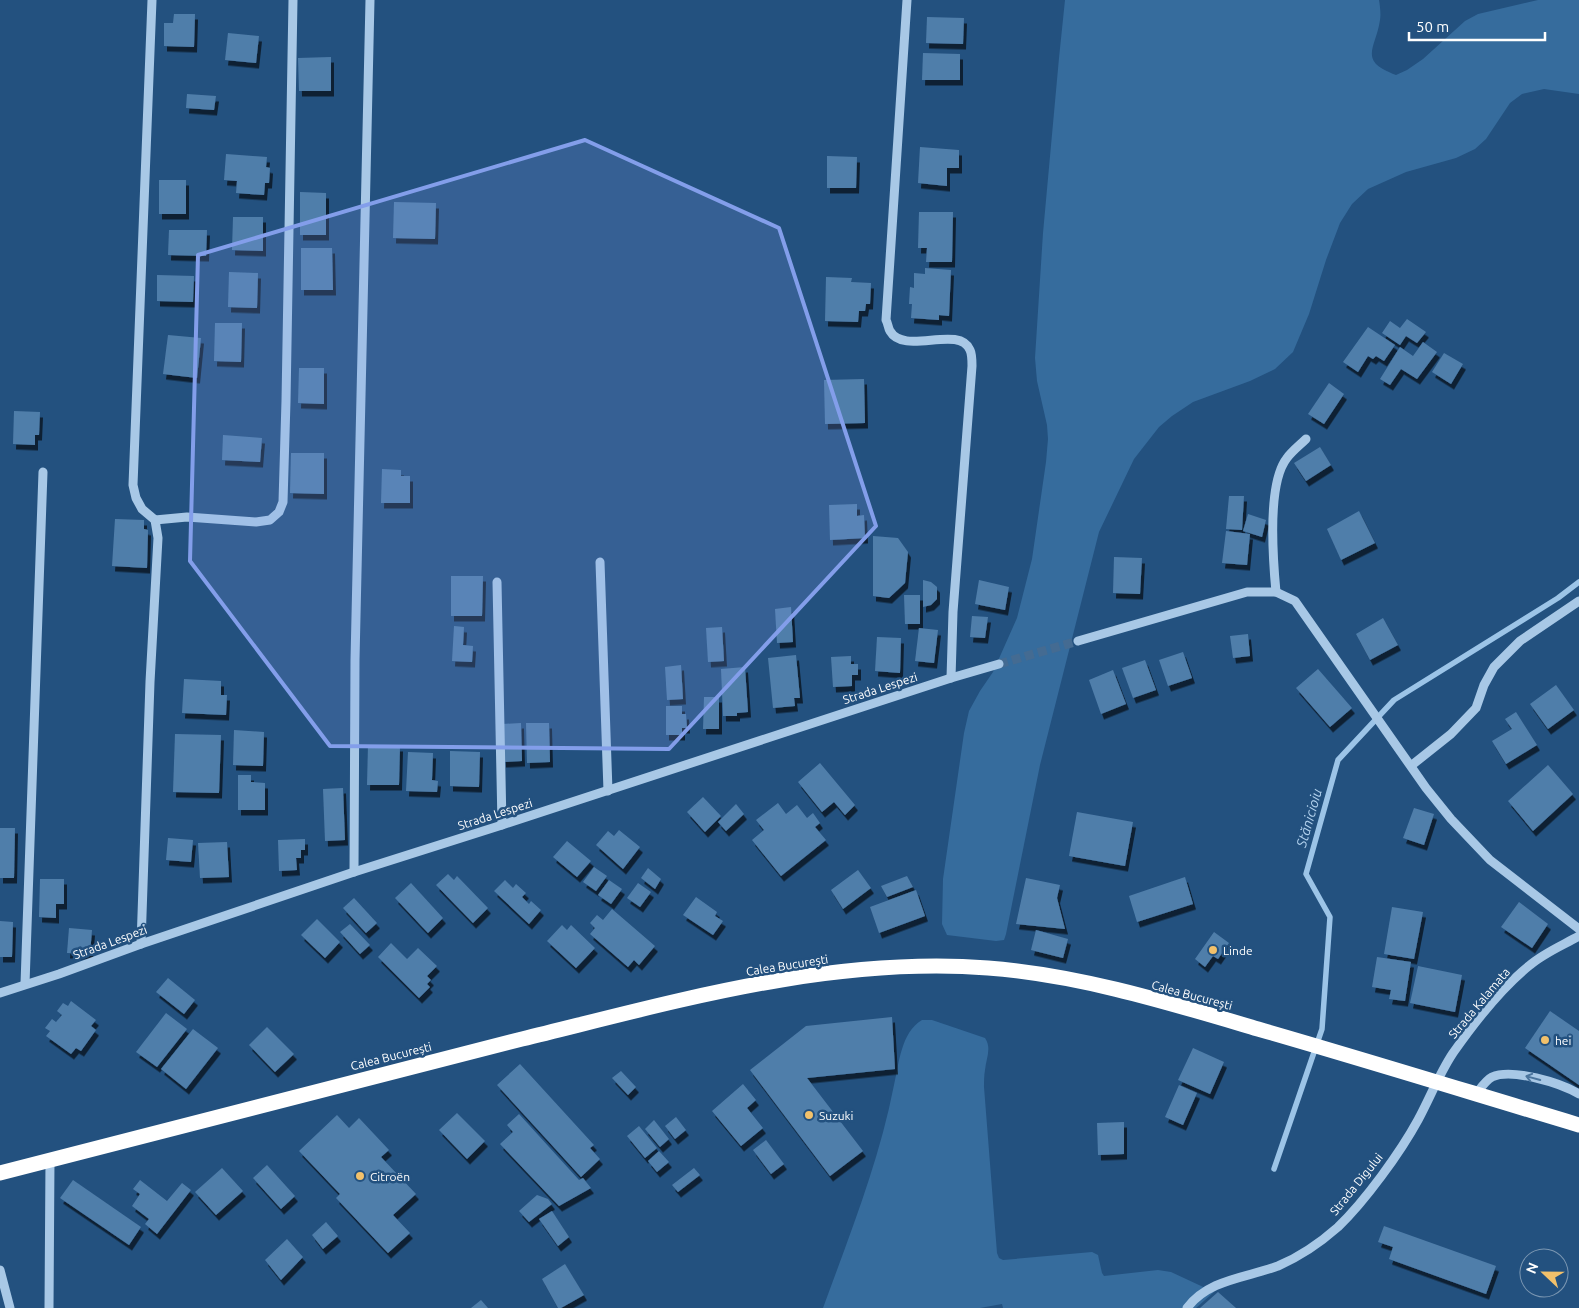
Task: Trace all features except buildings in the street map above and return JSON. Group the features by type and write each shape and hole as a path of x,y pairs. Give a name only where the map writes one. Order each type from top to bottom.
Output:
{"highway":[{"name":"Calea București","path":"0,1173 253,1106 680,1000 803,976 870,967 946,966 990,968 1048,976 1186,1008 1579,1125"}],"street":[{"path":"142,944 150,682 158,538 155,520 142,508 136,498 133,485 152,0"},
{"path":"155,520 187,517 256,522 270,520 279,512 283,502 293,0"},
{"path":"354,872 355,660 370,0"},
{"path":"907,0 886,320 891,333 900,339 912,341 954,339 964,343 970,350 972,366 953,612 951,678"},
{"path":"1276,592 1272,542 1274,503 1280,472 1286,458 1306,439"},
{"path":"25,984 42,472"},
{"path":"600,562 608,791"},
{"path":"497,582 502,825"},
{"path":"1078,641 1248,592 1276,592 1295,601 1412,765 1426,788 1451,819 1490,860 1579,929"},
{"path":"1412,765 1451,734 1476,708 1484,685 1494,667 1520,641 1579,601"},
{"name":"Strada Lespezi","path":"0,992 60,974 354,872 999,664"},
{"name":"Strada Kalamata","path":"1436,1082 1452,1054 1502,991 1531,964 1579,936"},
{"path":"1476,1094 1491,1078 1502,1075 1525,1076 1556,1084 1579,1094"},
{"name":"Strada Digului","path":"1187,1308 1201,1293 1216,1285 1279,1265 1320,1242 1338,1227 1351,1214 1376,1182 1404,1142 1417,1122 1436,1082"},
{"path":"49,1308 50,1160"},
{"path":"0,1270 6,1286 10,1308"}],"highlighted area":[{"path":"585,140 779,228 876,526 669,749 330,746 190,561 198,255"}],"shaded area":[{"path":"1065,0 1379,0 1380,18 1373,46 1373,59 1384,70 1396,75 1423,59 1465,21 1478,14 1538,0 1579,0 1579,94 1544,89 1522,94 1510,103 1486,139 1475,149 1456,158 1406,172 1368,189 1352,204 1340,223 1309,314 1293,352 1275,369 1250,381 1193,402 1172,416 1159,427 1134,459 1099,532 1040,765 1006,934 1004,940 996,941 947,935 942,924 943,879 964,733 969,711 993,672 1017,618 1032,559 1046,462 1047,425 1037,381 1035,358 1043,233"},
{"path":"922,1020 932,1020 985,1038 987,1042 988,1050 984,1087 997,1253 999,1258 1003,1260 1092,1252 1098,1255 1104,1276 1158,1270 1171,1272 1214,1292 1196,1308 1003,1308 1002,1304 980,1308 823,1308 872,1170 888,1114 905,1040 909,1032"}],"waterway":[{"name":"Stănicioiu","path":"1274,1169 1322,1029 1330,917 1306,874 1338,760 1394,700 1558,598 1579,582"}],"tunnel":[{"path":"999,664 1078,641"}],"place":[{"name":"Linde","path":"1213,950"},
{"name":"hei","path":"1545,1040"},
{"name":"Suzuki","path":"809,1115"},
{"name":"Citroën","path":"360,1176"}]}
